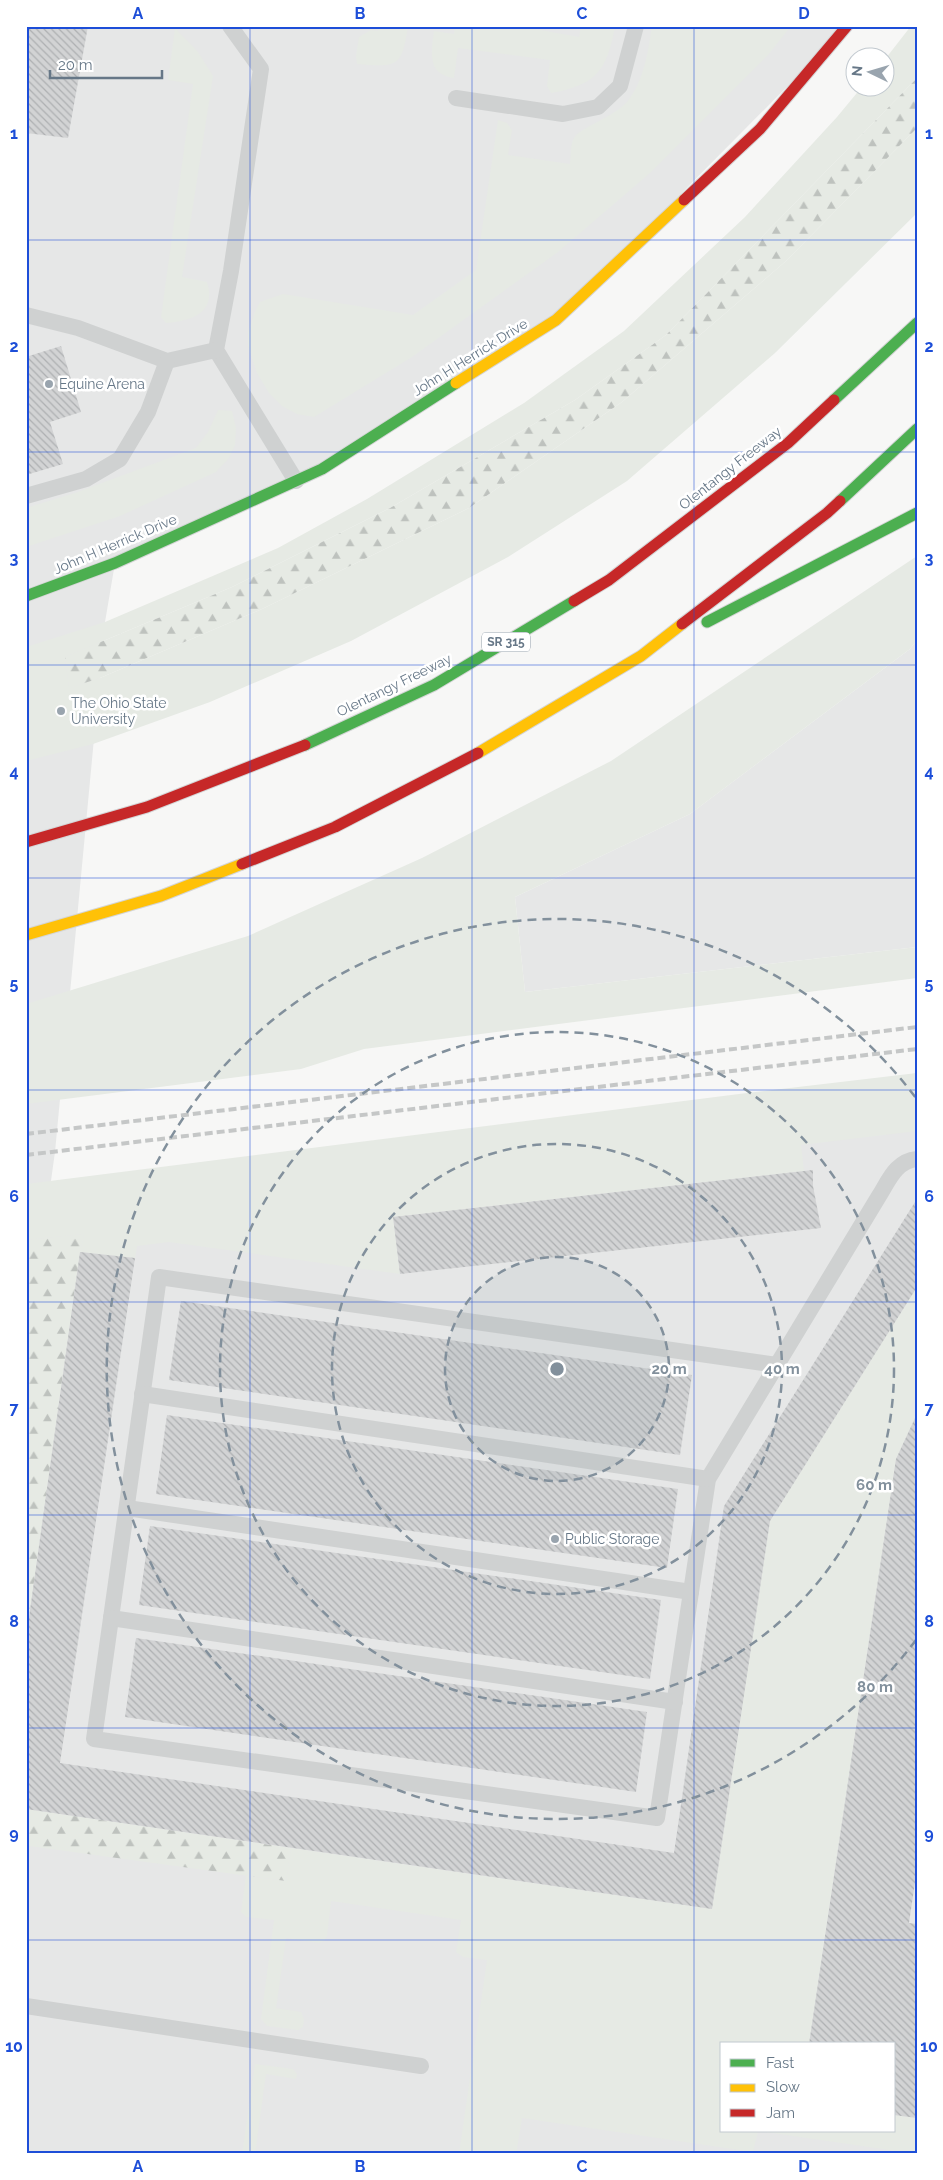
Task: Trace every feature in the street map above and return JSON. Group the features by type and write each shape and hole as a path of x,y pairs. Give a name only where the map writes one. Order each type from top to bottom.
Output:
{"main road":[{"name":"John H Herrick Drive","path":"26,596 115,563 322,468 556,320 760,129 847,26"},
{"name":"Olentangy Freeway","path":"26,842 147,807 295,750 434,686 609,580 788,443 917,323"},
{"path":"641,656 827,513 917,428"},
{"path":"26,935 161,896 335,827 456,766 641,656 917,513"}],"lane":[{"path":"230,26 261,69 231,271 216,350 296,481"},
{"path":"456,98 563,114 598,107 620,86 636,26"},
{"path":"26,314 78,328 167,362 216,350"},
{"path":"26,496 86,479 120,459 148,412 167,362"},
{"path":"777,1365 159,1277 94,1739 657,1818 708,1479 777,1365 894,1170 908,1160 917,1159"},
{"path":"142,1394 708,1479"},
{"path":"127,1508 691,1592"},
{"path":"111,1618 675,1702"},
{"path":"26,2006 421,2066"}],"shaded area":[{"path":"26,26 847,26 556,320 322,469 115,563 105,622 55,1152 43,1238 917,1073 917,2154 26,2154"},
{"path":"917,640 917,947 525,992 515,897 690,814 910,649"}],"green space":[{"path":"379,26 408,26 406,40 400,57 395,62 389,64 357,64 356,56 359,37 371,30 378,31"},
{"path":"455,26 518,26 579,37 581,26 615,26 608,54 597,73 579,85 567,90 551,93 547,86 550,60 458,48 454,78 439,72 435,67 432,54 434,31 454,34"},
{"path":"652,26 791,26 768,55 650,173 558,252 412,357 314,417 297,414 282,406 269,393 257,373 248,346 248,332 260,302 283,294 413,315 476,270 498,120 507,123 512,130 508,155 570,164 572,144 577,134 621,107 633,94 644,66"},
{"path":"911,26 917,26 917,78 666,335 575,400 390,508 232,587 65,657 69,688 100,678 262,609 469,508 622,402 786,261 917,128 917,213 775,353 627,481 508,557 351,641 210,702 93,744 26,761 26,647 105,622 278,548 367,499 524,403 624,331 745,217 853,98 896,98 896,48 894,48"},
{"path":"175,28 198,52 213,76 182,277 207,282 209,293 205,308 200,313 184,320 166,323 161,317 193,84 168,80"},
{"path":"917,78 917,128 786,261 622,402 469,508 262,609 100,678 69,688 65,657 232,587 390,508 575,400 666,335"},
{"path":"218,410 232,411 236,428 235,445 229,458 216,472 120,516 26,547 26,508 75,493 196,448 208,432"},
{"path":"917,556 917,640 910,649 690,814 515,897 525,992 917,947 917,978 364,1049 301,1069 26,1104 26,1004 248,936 422,858 611,761"},
{"path":"917,1073 917,1131 801,1145 804,1171 393,1217 400,1274 169,1242 137,1246 135,1258 80,1252 84,1234 26,1240 26,1184"},
{"path":"84,1234 80,1252 26,1639 26,1240"},
{"path":"917,1287 917,1391 911,1406 915,1418 896,1459 809,2042 720,2042 720,2132 758,2132 753,2152 522,2118 516,2154 459,2154 487,1960 463,1957 456,1952 461,1920 331,1901 327,1936 324,1941 319,1943 286,1938 276,2008 301,2012 304,2019 303,2027 298,2030 267,2026 261,2019 274,1920 246,1917 241,1912 246,1876 286,1881 291,1848 712,1909 770,1521"},
{"path":"26,1809 291,1848 286,1881 29,1846 26,1845"},
{"path":"255,2064 293,2069 297,2074 296,2079 266,2074 255,2154 242,2154"},
{"path":"896,2115 917,2118 917,2154 765,2132 896,2132"}],"building":[{"path":"26,26 88,26 68,138 26,133"},
{"name":"Equine Arena","path":"61,346 81,412 50,422 63,464 26,475 26,349 29,356"},
{"path":"813,1170 813,1186 821,1228 400,1274 393,1217"},
{"path":"915,1202 917,1287 770,1521 712,1909 26,1809 26,1639 80,1252 135,1258 60,1763 674,1853 724,1506"},
{"path":"181,1301 692,1375 680,1455 169,1380"},
{"path":"167,1415 678,1489 667,1568 156,1494"},
{"path":"915,1418 917,1419 917,1869 909,1923 917,1924 917,2118 896,2115 896,2042 809,2042 896,1459"},
{"path":"150,1526 661,1600 650,1679 139,1605"},
{"path":"136,1638 647,1712 636,1792 125,1717"}],"railway":[{"path":"26,1134 917,1027"},
{"path":"26,1155 917,1049"}],"traffic: fast":[{"path":"834,400 917,323"},
{"path":"26,596 115,563 322,469 456,383"},
{"path":"840,501 917,429"},
{"path":"707,622 917,513"},
{"path":"305,745 434,685 574,601"}],"traffic: slow":[{"path":"456,383 556,320 684,200"},
{"path":"478,753 641,656 682,624"},
{"path":"26,935 161,896 242,864"}],"traffic: jam":[{"path":"684,200 760,129 847,26"},
{"path":"574,601 609,580 788,443 834,400"},
{"path":"682,624 840,501"},
{"path":"26,842 147,807 305,745"},
{"path":"242,864 335,827 478,753"}],"place":[{"name":"Equine Arena","path":"49,384"},
{"name":"The Ohio State University","path":"61,711"},
{"name":"Public Storage","path":"555,1539"}]}
